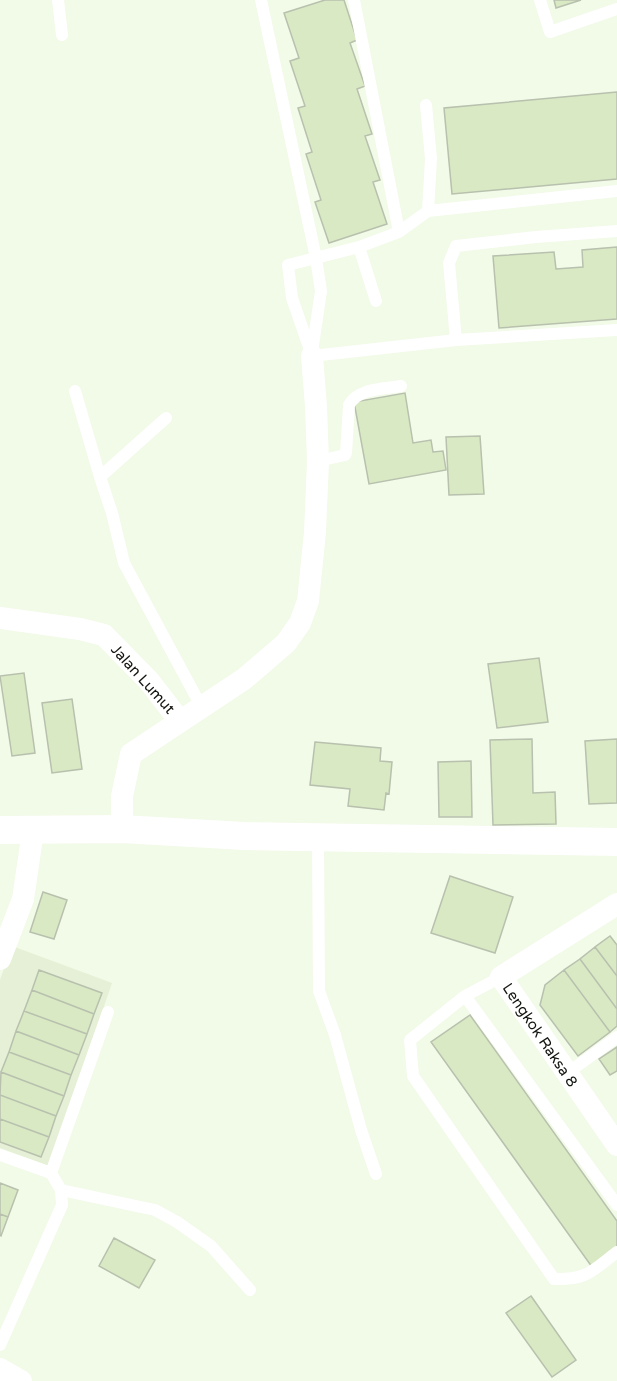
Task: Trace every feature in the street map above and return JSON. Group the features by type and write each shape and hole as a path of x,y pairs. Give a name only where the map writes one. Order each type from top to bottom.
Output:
{"street":[{"path":"122,829 122,796 131,754 244,679 286,643 300,623 308,601 315,532 318,461 312,356"},
{"name":"Jalan Lumut","path":"0,618 80,628 104,635 148,681 179,720"},
{"path":"0,830 122,829 318,838 617,842"},
{"path":"0,959 23,899 33,831"},
{"name":"Lengkok Raksa 8","path":"617,904 501,977 617,1145"},
{"path":"0,1369 21,1381"}],"lane":[{"path":"58,0 62,35"},
{"path":"261,0 321,291 312,356"},
{"path":"354,0 399,232"},
{"path":"540,0 549,32 617,9"},
{"path":"426,105 431,159 428,211"},
{"path":"312,356 292,298 288,265 359,247 399,232 428,211 617,191"},
{"path":"456,340 449,263 456,246 617,231"},
{"path":"359,247 376,301"},
{"path":"312,356 456,340 617,330"},
{"path":"318,461 345,455 349,405 353,399 360,394 401,386"},
{"path":"75,392 112,513 124,563 201,706"},
{"path":"100,477 166,417"},
{"path":"318,838 320,991 376,1174"},
{"path":"501,977 465,996 410,1040 413,1076 554,1279 573,1280 588,1275 617,1252"},
{"path":"465,996 617,1205"},
{"path":"51,1173 108,1012"},
{"path":"566,1074 617,1036"},
{"path":"0,1155 51,1173 62,1190 62,1205 0,1345"},
{"path":"62,1190 154,1210 170,1218 211,1246 250,1290"}],"shaded area":[{"path":"12,946 112,983 49,1166 0,1148 0,980"}],"building":[{"path":"325,0 344,0 357,40 350,43 365,86 357,89 372,134 365,136 380,180 373,182 387,224 329,243 315,202 321,200 306,154 312,152 298,108 305,106 290,61 299,58 284,13"},
{"path":"554,0 581,0 556,8"},
{"path":"617,92 617,179 452,194 444,108"},
{"path":"617,247 617,319 499,328 493,256 554,252 556,269 583,267 582,250"},
{"path":"405,393 413,443 431,440 433,452 443,451 446,470 369,484 354,402"},
{"path":"480,436 484,494 449,495 446,437"},
{"path":"539,658 548,722 497,728 488,664"},
{"path":"24,673 35,753 12,756 0,676"},
{"path":"72,699 82,769 52,773 42,703"},
{"path":"532,739 533,793 555,792 556,824 493,825 490,740"},
{"path":"617,739 617,803 589,804 585,741"},
{"path":"315,742 381,748 380,761 392,762 389,794 386,793 384,810 348,806 350,789 310,785"},
{"path":"471,761 472,817 439,817 438,762"},
{"path":"450,876 513,897 495,953 431,933"},
{"path":"43,892 67,900 54,939 30,932"},
{"path":"610,936 617,945 617,976 595,947"},
{"path":"595,947 617,976 617,1009 580,959"},
{"path":"580,959 617,1009 617,1026 610,1032 564,970"},
{"path":"39,970 102,993 94,1014 32,990"},
{"path":"564,970 610,1032 578,1056 540,1005 545,985"},
{"path":"32,990 94,1014 87,1034 24,1011"},
{"path":"24,1011 87,1034 79,1055 16,1031"},
{"path":"470,1015 617,1221 617,1249 592,1267 431,1042"},
{"path":"16,1031 79,1055 71,1075 9,1052"},
{"path":"617,1047 617,1071 610,1075 599,1059"},
{"path":"9,1052 71,1075 64,1096 1,1072"},
{"path":"1,1072 64,1096 56,1116 0,1095"},
{"path":"0,1095 56,1116 49,1137 0,1119"},
{"path":"0,1119 49,1137 41,1157 0,1142"},
{"path":"0,1183 18,1190 8,1217 0,1214"},
{"path":"0,1214 8,1217 1,1236 0,1235"},
{"path":"114,1238 155,1260 139,1288 99,1266"},
{"path":"531,1296 576,1360 552,1377 506,1313"}]}
